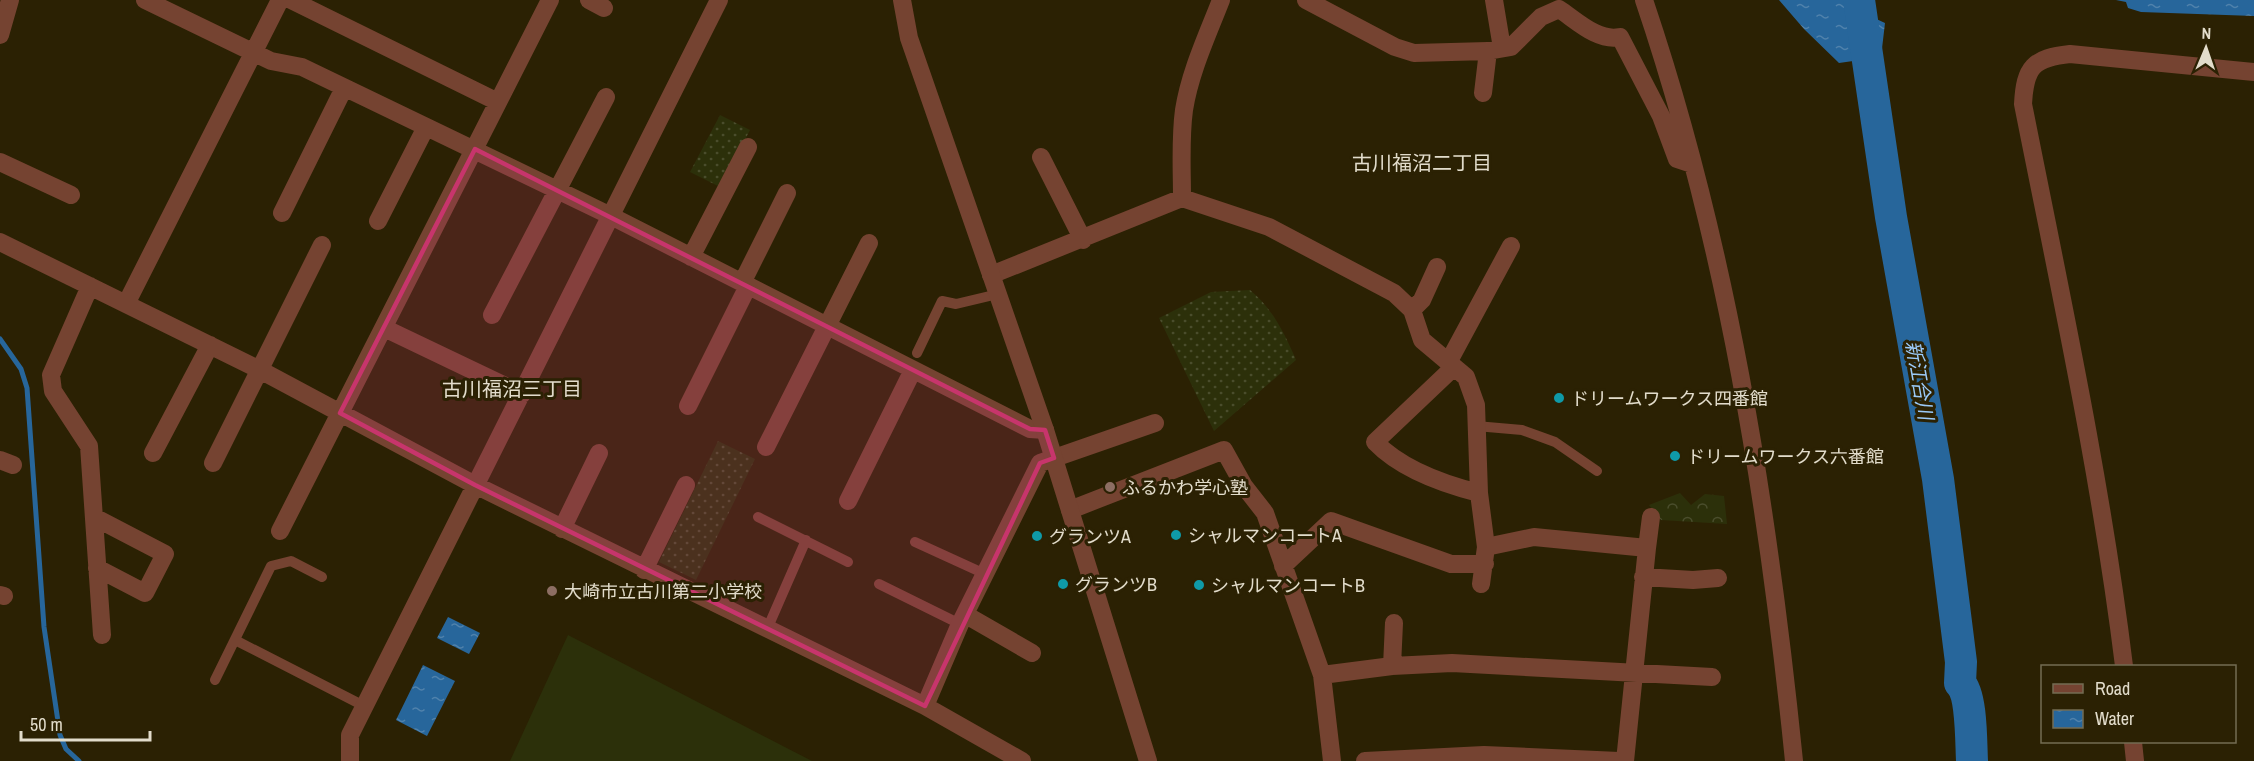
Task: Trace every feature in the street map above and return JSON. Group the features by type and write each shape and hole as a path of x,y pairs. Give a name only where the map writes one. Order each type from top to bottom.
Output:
{"street":[{"path":"0,35 10,0"},
{"path":"145,0 272,62 302,67 475,149 828,327 915,362 1030,429 1045,430"},
{"path":"126,304 280,0"},
{"path":"291,0 498,102"},
{"path":"280,531 550,0"},
{"path":"350,761 350,735 364,706 718,0"},
{"path":"902,0 909,38 1045,430 1148,761"},
{"path":"1182,198 1182,136 1185,109 1192,77 1221,0"},
{"path":"1306,0 1395,47 1414,53 1495,50 1511,47 1556,4 1597,34 1611,39 1620,37 1661,116 1677,159 1692,164"},
{"path":"1483,93 1495,50 1494,0"},
{"path":"1644,0 1692,164 1724,295 1750,423 1794,761"},
{"path":"2124,665 2116,597 2023,104 2025,80 2034,64 2048,57 2070,54 2254,72"},
{"path":"282,213 344,88"},
{"path":"492,315 606,97"},
{"path":"378,221 426,127"},
{"path":"691,257 748,147"},
{"path":"1041,157 1083,240"},
{"path":"0,162 71,195"},
{"path":"688,406 787,193"},
{"path":"991,275 1083,240 1182,198 1269,227 1394,293 1412,310 1422,340 1466,377 1476,405 1479,493 1485,556 1481,584"},
{"path":"0,242 260,370 562,529 768,627 925,706 1022,761"},
{"path":"766,447 869,243"},
{"path":"213,464 322,245"},
{"path":"1479,493 1445,485 1385,453 1375,442 1451,364 1511,246"},
{"path":"1412,310 1422,300 1437,267"},
{"path":"90,286 51,375 53,391 89,446 102,635"},
{"path":"384,328 522,394"},
{"path":"153,453 210,345"},
{"path":"848,501 915,362"},
{"path":"925,706 963,619 1040,463 1155,423"},
{"path":"1070,510 1224,450 1244,486 1265,513 1322,675 1332,761"},
{"path":"562,529 598,453"},
{"path":"644,570 686,485"},
{"path":"94,517 165,554 145,593 97,568"},
{"path":"1625,761 1651,517"},
{"path":"1283,566 1331,521 1451,564 1485,556 1534,537 1647,548"},
{"path":"1644,577 1693,580 1718,578"},
{"path":"963,619 1032,653"},
{"path":"1392,666 1394,623"},
{"path":"1322,675 1392,666 1478,663 1712,677"},
{"path":"2133,743 2135,761"},
{"path":"1365,761 1484,758 1619,761"}],"lane":[{"path":"915,362 942,301 956,304 998,294"},
{"path":"1476,426 1522,430 1555,442 1597,471"},
{"path":"758,517 848,562"},
{"path":"768,627 806,540"},
{"path":"915,542 985,574"},
{"path":"215,680 271,567 291,561 322,577"},
{"path":"879,584 963,619"},
{"path":"235,640 364,706"}],"highlighted area":[{"path":"475,149 1030,429 1045,430 1054,458 1040,463 925,706 475,485 340,413"}],"green space":[{"path":"720,115 750,130 720,187 690,172"},
{"path":"1250,290 1277,322 1296,360 1214,431 1159,318 1211,292"},
{"path":"718,441 755,459 696,580 659,562"},
{"path":"1680,493 1691,505 1705,494 1724,496 1727,524 1661,520 1649,505"},
{"path":"568,635 812,761 510,761"}],"water":[{"path":"1779,0 1865,0 1872,17 1885,23 1881,57 1839,63 1804,29"},
{"path":"2116,0 2254,0 2254,16 2141,12 2128,8 2126,2"},
{"path":"448,617 480,633 469,654 437,638"},
{"path":"423,665 455,681 427,736 396,720"}],"waterway":[{"name":"新江合川","path":"1859,0 1891,217 1938,479 1961,662 1960,683 1969,708 1972,761"},
{"path":"0,339 21,369 27,388 44,627 60,735 66,749 79,761"}],"place":[{"name":"ドリームワークス四番館","path":"1559,398"},
{"name":"ドリームワークス六番館","path":"1675,456"},
{"name":"ふるかわ学心塾","path":"1110,487"},
{"name":"シャルマンコートA","path":"1176,535"},
{"name":"グランツA","path":"1037,536"},
{"name":"グランツB","path":"1063,584"},
{"name":"シャルマンコートB","path":"1199,585"},
{"name":"大崎市立古川第二小学校","path":"552,591"}],"district":[{"name":"古川福沼二丁目","path":"1422,162"},
{"name":"古川福沼三丁目","path":"512,388"}]}
